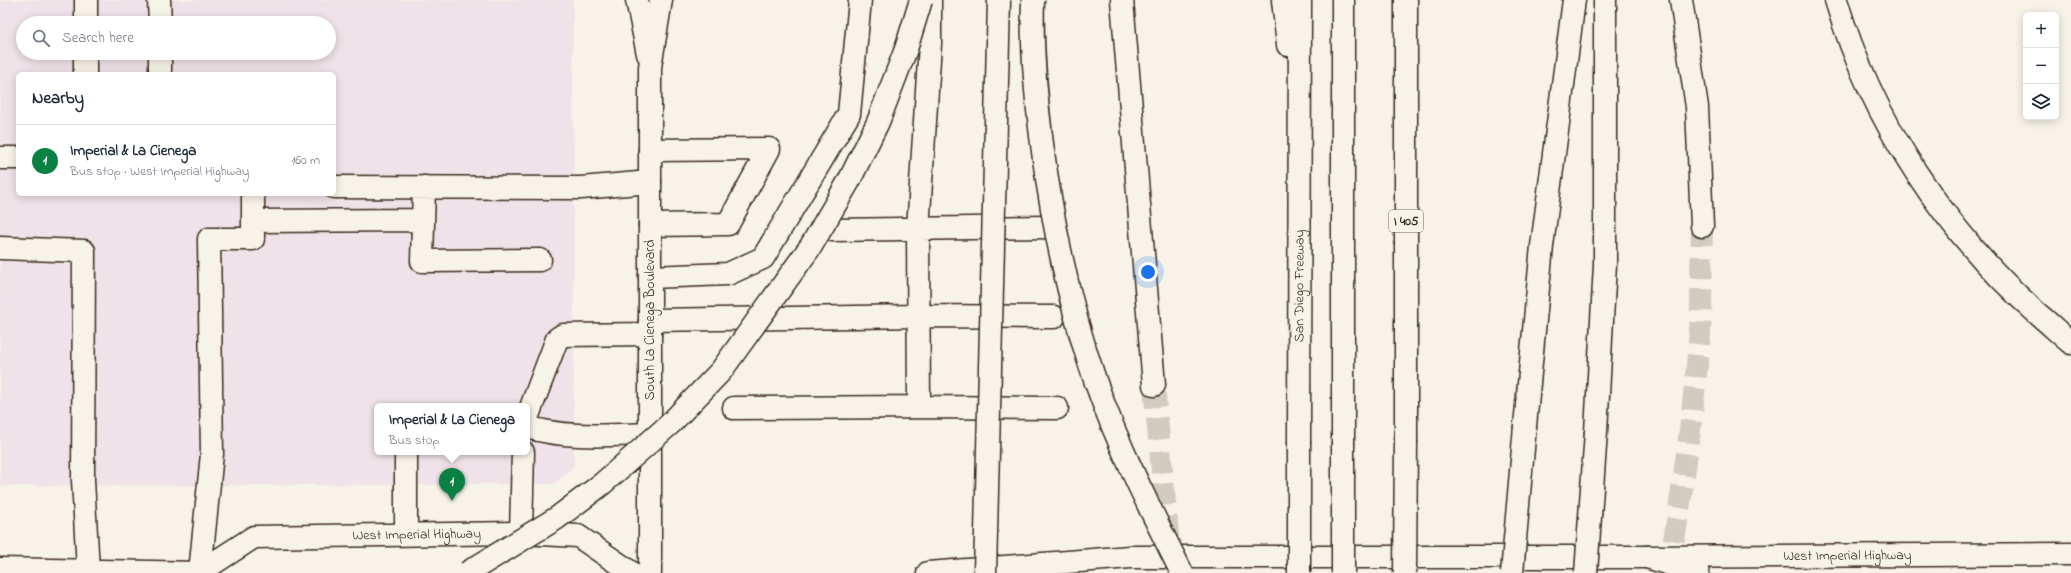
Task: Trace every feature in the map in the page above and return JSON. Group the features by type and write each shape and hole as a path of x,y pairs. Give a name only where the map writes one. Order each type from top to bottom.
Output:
{"main road":[{"path":"86,0 86,16"},
{"path":"160,0 160,16"},
{"name":"South La Cienega Boulevard","path":"637,0 650,67"},
{"name":"South La Cienega Boulevard","path":"650,573 650,67 661,0"},
{"path":"650,277 728,274 763,258 849,114 860,0"},
{"path":"467,573 557,518 602,484 670,424 721,371 811,246 849,181 878,122 906,49 921,0"},
{"path":"919,407 918,229 930,44 930,0"},
{"path":"985,573 999,0"},
{"path":"1033,0 1032,30 1035,85 1041,138 1050,201 1075,312 1096,383 1144,498 1182,573"},
{"path":"1122,0 1154,385"},
{"path":"1283,0 1300,152"},
{"name":"San Diego Freeway","path":"1299,573 1300,0"},
{"path":"1342,0 1343,573"},
{"name":"I 405","path":"1405,573 1406,0"},
{"path":"1512,573 1542,246 1574,0"},
{"path":"1586,573 1596,432 1605,264 1605,0"},
{"path":"1681,0 1697,107 1702,226"},
{"path":"1836,0 1857,58 1877,102 1925,186 1958,231 1987,264 2014,292 2071,343"},
{"path":"85,60 85,72"},
{"path":"160,60 160,72"},
{"path":"650,150 769,149 728,224 650,225"},
{"path":"0,158 16,158"},
{"path":"336,187 581,188 650,182"},
{"path":"424,187 422,261 540,260"},
{"path":"0,569 201,573 212,454 209,238 253,238 253,196"},
{"path":"254,222 423,220"},
{"path":"832,230 1048,227"},
{"path":"0,248 84,251 83,480 88,570"},
{"path":"530,410 557,339 563,335 650,327 918,316 1054,317"},
{"path":"734,408 1057,408"},
{"path":"530,428 548,433 572,436 650,434"},
{"path":"406,455 406,534"},
{"path":"521,533 523,455"},
{"name":"West Imperial Highway","path":"201,573 254,538 521,533 578,536 632,573"},
{"name":"West Imperial Highway","path":"928,573 1130,557 1647,557 2071,554"},
{"path":"1647,557 1698,573"}],"shaded area":[{"path":"0,0 573,0 574,466 554,484 0,486"}],"tunnel":[{"path":"1668,573 1691,423 1700,332 1702,226"},
{"path":"1154,385 1169,546"}],"place":[{"name":"Imperial & La Cienega","path":"452,501"}]}
